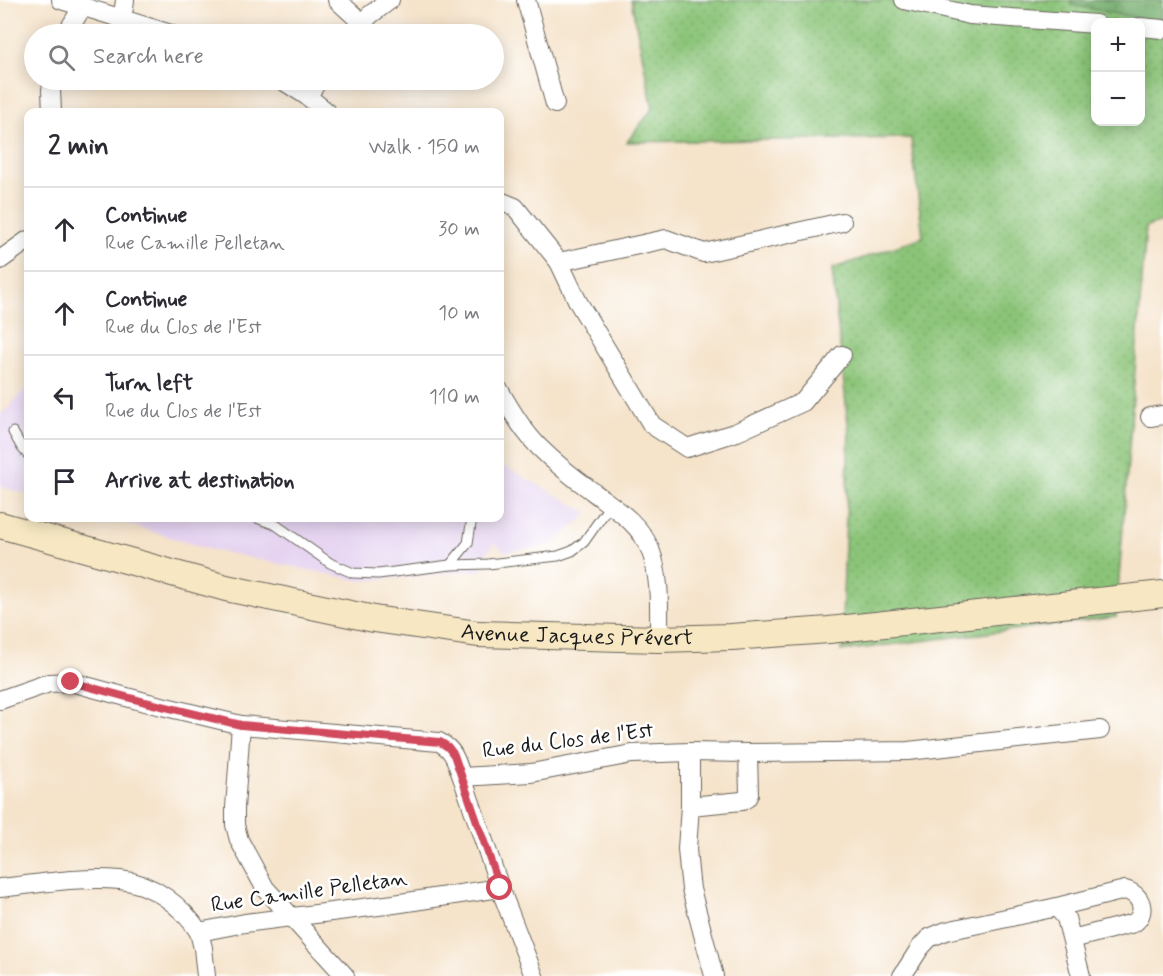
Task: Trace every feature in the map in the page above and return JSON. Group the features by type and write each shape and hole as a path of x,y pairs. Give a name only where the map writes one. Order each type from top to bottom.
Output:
{"main road":[{"name":"Avenue Jacques Prévert","path":"0,525 226,588 375,619 478,634 659,639 731,637 829,630 1163,594"}],"street":[{"path":"61,0 139,24"},
{"path":"120,18 125,0"},
{"path":"337,0 354,24"},
{"path":"364,24 390,0"},
{"path":"526,0 555,104"},
{"path":"903,0 970,15 1091,24"},
{"path":"72,24 83,6"},
{"path":"1145,27 1163,29"},
{"path":"51,90 52,108"},
{"path":"298,90 322,108"},
{"path":"307,96 312,90"},
{"path":"504,203 515,207 559,262 578,302 652,425 687,448 737,432 803,402 842,355"},
{"path":"559,262 666,239 704,253 842,222"},
{"path":"0,260 24,243"},
{"path":"504,397 521,425 539,447 590,490 627,517 641,532 657,570 659,639"},
{"name":"Rue du Clos de l'Est","path":"0,700 49,683 71,682 241,725 440,742 454,755 462,777 531,773 632,754 908,751 1100,730"},
{"path":"241,725 235,808 235,825 239,840 266,888 345,976"},
{"path":"690,752 687,849 691,889 714,976"},
{"path":"690,806 742,801 747,798 749,794 748,753"},
{"path":"462,777 500,888 534,976"},
{"name":"Rue Camille Pelletan","path":"0,888 78,880 121,880 143,886 171,902 182,911 199,932 245,923 500,888"},
{"path":"902,976 929,938 946,931 1125,890 1133,892 1138,897 1142,910 1140,918 1134,923 1072,939"},
{"path":"1057,907 1066,918 1081,976"},
{"path":"199,932 206,976"}],"lane":[{"path":"13,432 24,450"},
{"path":"268,522 276,525 330,563 353,573 378,574 450,565 499,563 565,554 584,542 610,505"},
{"path":"450,565 468,543 471,522"}],"shaded area":[{"path":"24,390 24,493 0,487 0,416"},
{"path":"504,466 589,513 552,545 506,552 494,543 483,557 483,570 361,581 208,549 122,522 504,522"}],"green space":[{"path":"631,0 1163,0 1163,222 1146,227 1116,617 841,651 849,433 832,269 923,237 911,138 627,142 653,108"},
{"path":"1071,0 1163,0 1163,23 1145,18 1071,5"}],"route":[{"path":"71,682 241,725 440,742 454,755 500,888"}]}
